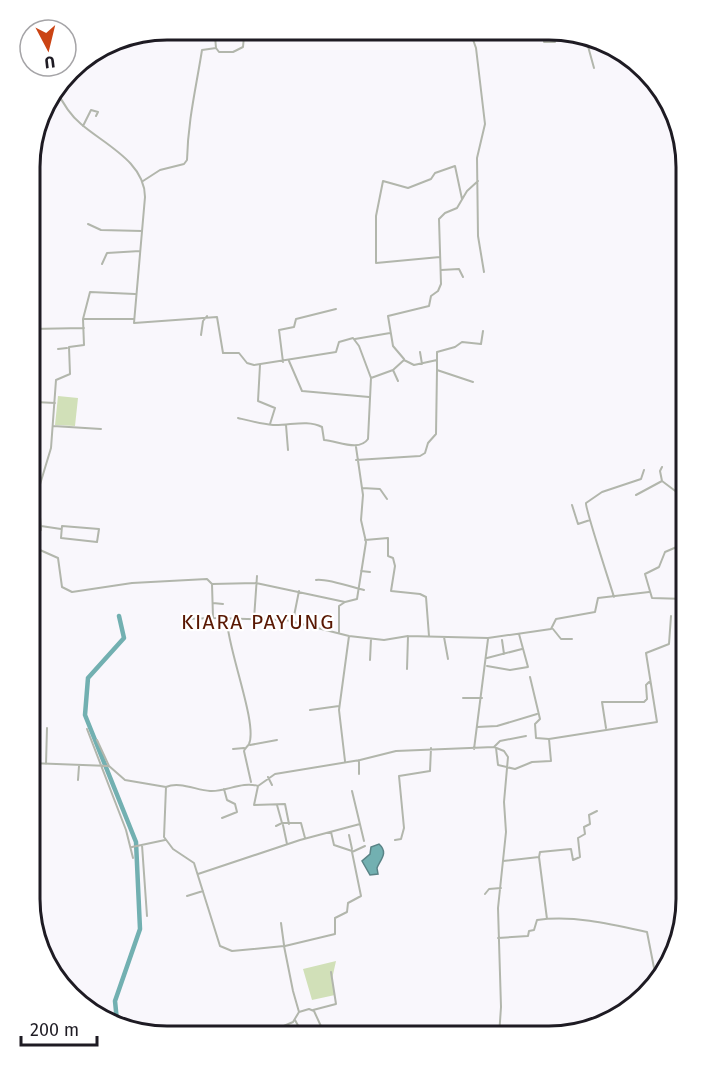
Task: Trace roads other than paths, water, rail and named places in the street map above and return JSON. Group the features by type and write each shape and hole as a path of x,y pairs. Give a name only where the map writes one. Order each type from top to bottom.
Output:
{"street":[{"path":"215,40 219,52 239,50 243,47 244,40"},
{"path":"474,40 485,124 477,153 478,236 484,272"},
{"path":"544,40 544,42 555,42"},
{"path":"143,181 160,170 184,164 187,160 187,135 194,83 202,50 216,48"},
{"path":"589,48 594,68"},
{"path":"61,98 68,111 83,126 120,154 143,181 145,194 133,319"},
{"path":"83,126 91,110 98,112 96,116"},
{"path":"440,257 376,263 376,216 383,181 408,188 431,179 436,172 455,166 462,199"},
{"path":"437,360 414,365 404,360 393,346 388,315 429,306 431,296 440,288 439,219 445,213 457,208 478,181"},
{"path":"87,224 101,230 142,231"},
{"path":"102,264 107,253 140,251"},
{"path":"441,270 460,270 463,277"},
{"path":"58,349 84,345 83,319 92,288"},
{"path":"90,292 136,294"},
{"path":"282,362 279,330 294,327 296,319 336,309"},
{"path":"83,319 133,319 135,323 173,322 207,316 218,318 223,353 239,353 247,363 260,365 336,352 339,342 390,333"},
{"path":"201,335 203,321 207,316"},
{"path":"40,329 84,328"},
{"path":"356,459 420,456 425,453 428,443 436,434 437,352 440,349 455,347 462,342 481,344 483,331"},
{"path":"238,418 270,425 301,423 320,426 324,440 356,447 364,444 368,439 371,378 355,339"},
{"path":"40,488 51,448 58,377 70,374 68,348"},
{"path":"420,352 422,364"},
{"path":"371,378 393,370 404,360"},
{"path":"289,361 302,391 369,397"},
{"path":"260,365 258,401 274,408 270,425"},
{"path":"393,370 398,381"},
{"path":"437,370 473,382"},
{"path":"40,402 55,403"},
{"path":"369,414 374,413"},
{"path":"286,425 288,450"},
{"path":"53,426 101,429"},
{"path":"339,632 339,606 356,600 365,540 361,520 362,488 356,447"},
{"path":"662,467 660,471 662,481 676,491"},
{"path":"641,479 644,470"},
{"path":"641,479 646,487"},
{"path":"614,597 585,508 588,501 629,482 641,479"},
{"path":"636,495 646,487 662,481"},
{"path":"362,488 380,489 387,499"},
{"path":"572,505 579,524 590,520"},
{"path":"40,510 42,516 40,531"},
{"path":"41,526 62,529"},
{"path":"62,526 99,529 97,542 61,538 62,529 62,526"},
{"path":"365,540 384,538 389,541 388,556 393,558 396,566 391,591 420,594 426,597 429,636"},
{"path":"675,548 665,552 659,567 645,573 652,598 675,599"},
{"path":"40,550 58,558 61,582 67,590 92,590 132,583 207,579 212,584 213,618"},
{"path":"361,571 370,572"},
{"path":"254,619 257,576"},
{"path":"316,580 327,579 337,585 364,590"},
{"path":"212,584 256,583 261,586 299,591 345,602"},
{"path":"293,621 299,591"},
{"path":"552,628 555,620 594,613 597,598 649,592"},
{"path":"213,603 223,604"},
{"path":"530,676 540,719 535,724 536,737 549,739 657,722 646,653 669,644 671,616"},
{"path":"188,619 293,621 349,636 384,640 408,636 502,638 552,628"},
{"path":"227,621 234,661 246,703 249,745"},
{"path":"552,628 561,639 572,639"},
{"path":"486,666 510,670 528,667 519,633"},
{"path":"345,762 339,706 349,636"},
{"path":"407,669 408,636"},
{"path":"444,637 447,658"},
{"path":"474,749 483,698 488,638"},
{"path":"502,638 504,654"},
{"path":"370,660 371,639"},
{"path":"486,658 522,649"},
{"path":"606,729 602,702 644,702 647,699 646,685 649,682 651,684"},
{"path":"463,698 483,698"},
{"path":"310,710 339,706"},
{"path":"477,727 497,726 537,714"},
{"path":"46,764 47,728"},
{"path":"87,729 106,767 125,780 212,792 251,784 258,786"},
{"path":"526,736 500,741 495,747 498,765 515,769 532,762 551,761 549,739"},
{"path":"97,740 132,847 133,858"},
{"path":"233,749 277,740"},
{"path":"290,824 285,804 254,805 258,786 268,777 306,767 359,760 396,751 495,747 508,754 497,939 501,1007 500,1026"},
{"path":"244,748 251,784"},
{"path":"395,840 402,839 404,828 399,776 430,771 431,748"},
{"path":"359,760 359,774"},
{"path":"40,764 106,767"},
{"path":"78,780 79,766"},
{"path":"268,777 272,785"},
{"path":"166,787 165,840 177,852 193,861 213,928 224,949 234,951 284,946 335,934 334,919 347,912 348,903 362,896 349,834"},
{"path":"222,818 237,812 235,804 227,800 224,789"},
{"path":"352,791 364,842"},
{"path":"276,805 287,844"},
{"path":"547,919 540,852 571,849 573,860 580,857 578,838 585,834 584,826 590,824 589,815 597,811"},
{"path":"276,826 302,823 305,838"},
{"path":"198,874 305,838 360,824"},
{"path":"331,832 334,845 352,850 365,846"},
{"path":"132,847 165,840"},
{"path":"142,845 147,916"},
{"path":"503,861 539,857"},
{"path":"490,883 490,889"},
{"path":"485,894 490,889 501,888"},
{"path":"187,896 203,891"},
{"path":"497,939 529,935 529,931 534,930 537,920 601,921 647,932 654,968"},
{"path":"281,923 292,991 299,1012 295,1020 282,1026"},
{"path":"299,1012 336,1004 331,972"},
{"path":"313,1010 321,1026"},
{"path":"295,1020 299,1026"}],"water":[{"path":"379,844 384,853 377,868 378,874 370,875 362,861 370,854 371,847"}],"waterway":[{"path":"116,1015 115,1001 140,929 136,842 85,715 88,678 124,638 119,616"}],"district":[{"name":"KIARA PAYUNG","path":"258,622"}]}
